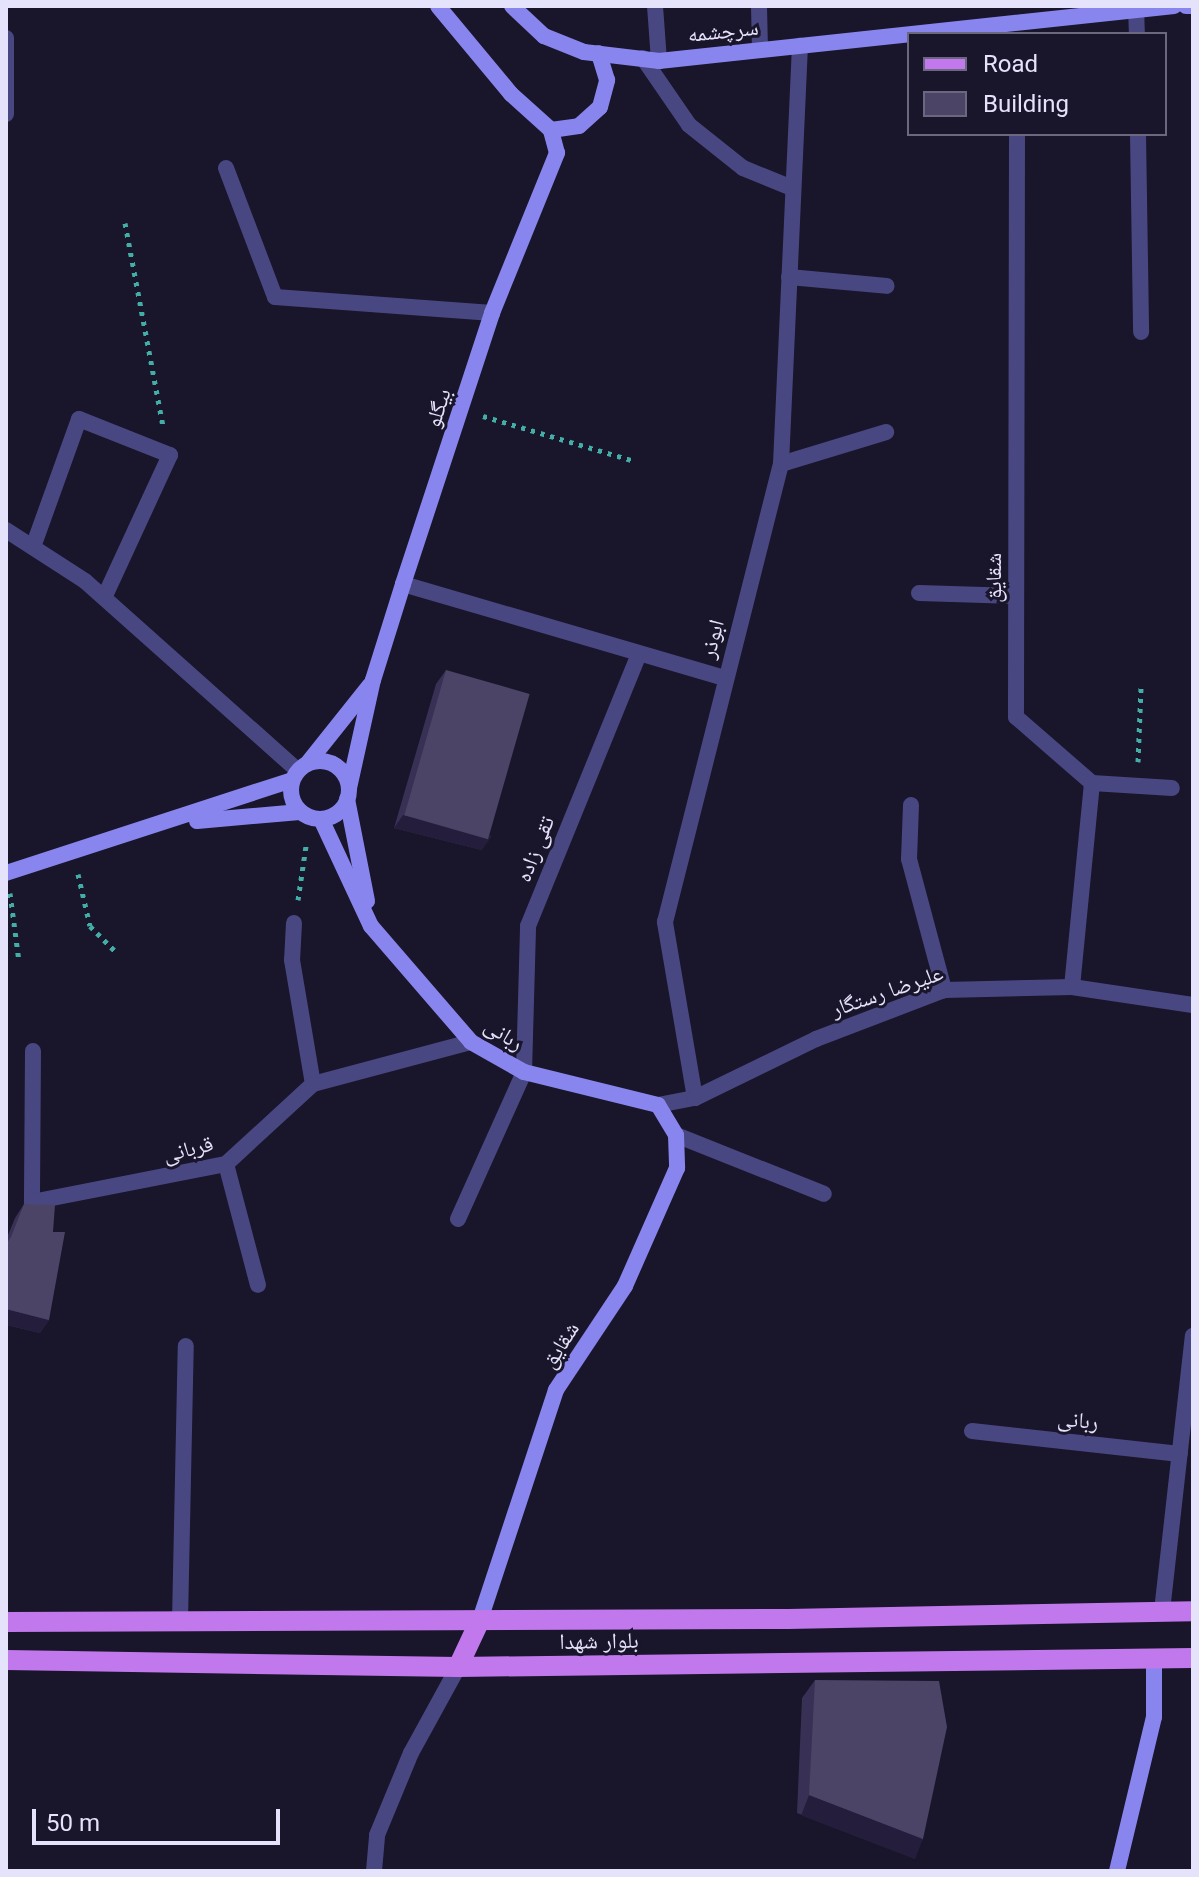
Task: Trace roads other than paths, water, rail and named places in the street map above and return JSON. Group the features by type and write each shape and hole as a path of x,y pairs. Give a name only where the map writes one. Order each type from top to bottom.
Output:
{"main road":[{"path":"438,6 511,94 551,130 579,126 600,107 607,80 599,53"},
{"name":"سرچشمه","path":"512,6 544,36 599,53 651,60 907,36"},
{"name":"سرچشمه","path":"957,32 1017,27 1065,10 1174,6"},
{"path":"1186,6 1193,6"},
{"name":"بیگلو","path":"348,794 373,680 460,409 492,313 557,153 551,130"},
{"name":"بیگلو","path":"299,772 373,680"},
{"path":"7,873 167,822 299,772 318,761 339,768 348,794 371,926"},
{"path":"299,772 291,792 311,816"},
{"path":"167,822 333,816 348,794"},
{"name":"ربانی","path":"311,816 371,926 471,1042 524,1072 658,1105"},
{"path":"658,1105 676,1135"},
{"name":"شقایق","path":"480,1620 556,1390 625,1286 677,1168 676,1135"},
{"name":"بلوار شهدا","path":"6,1622 1193,1611"},
{"path":"458,1667 480,1620"},
{"path":"1117,1871 1154,1717 1154,1658"},
{"name":"بلوار شهدا","path":"6,1660 458,1667 1193,1658"}],"street":[{"path":"655,6 651,60 689,125 743,168 792,188"},
{"path":"759,6 760,49"},
{"path":"1136,8 1137,32"},
{"path":"6,38 6,114"},
{"name":"ابوذر","path":"695,1098 665,922 724,678 781,464 800,45"},
{"name":"شقایق","path":"1017,136 1016,717 1092,783"},
{"path":"1138,136 1141,332"},
{"path":"226,168 275,297 492,313"},
{"path":"789,277 887,286"},
{"path":"33,547 79,419 170,455 104,598"},
{"path":"781,464 886,432"},
{"path":"6,530 104,598 299,772"},
{"path":"403,584 724,678"},
{"path":"919,593 1016,596"},
{"name":"تقی زاده","path":"524,1072 528,926 639,654"},
{"path":"1072,987 1092,783 1172,788"},
{"path":"911,805 909,859 944,990"},
{"path":"294,923 292,960 313,1084"},
{"name":"علیرضا رستگار","path":"658,1105 695,1098 816,1039 944,990 1072,987 1193,1005"},
{"name":"قربانی","path":"33,1051 32,1202 226,1164 313,1084 471,1042"},
{"path":"458,1219 524,1072"},
{"path":"676,1135 824,1194"},
{"path":"226,1164 258,1285"},
{"path":"1162,1611 1193,1336"},
{"path":"180,1621 186,1346"},
{"name":"ربانی","path":"972,1431 1180,1454"},
{"path":"374,1871 377,1835 411,1753 458,1667"}]}
